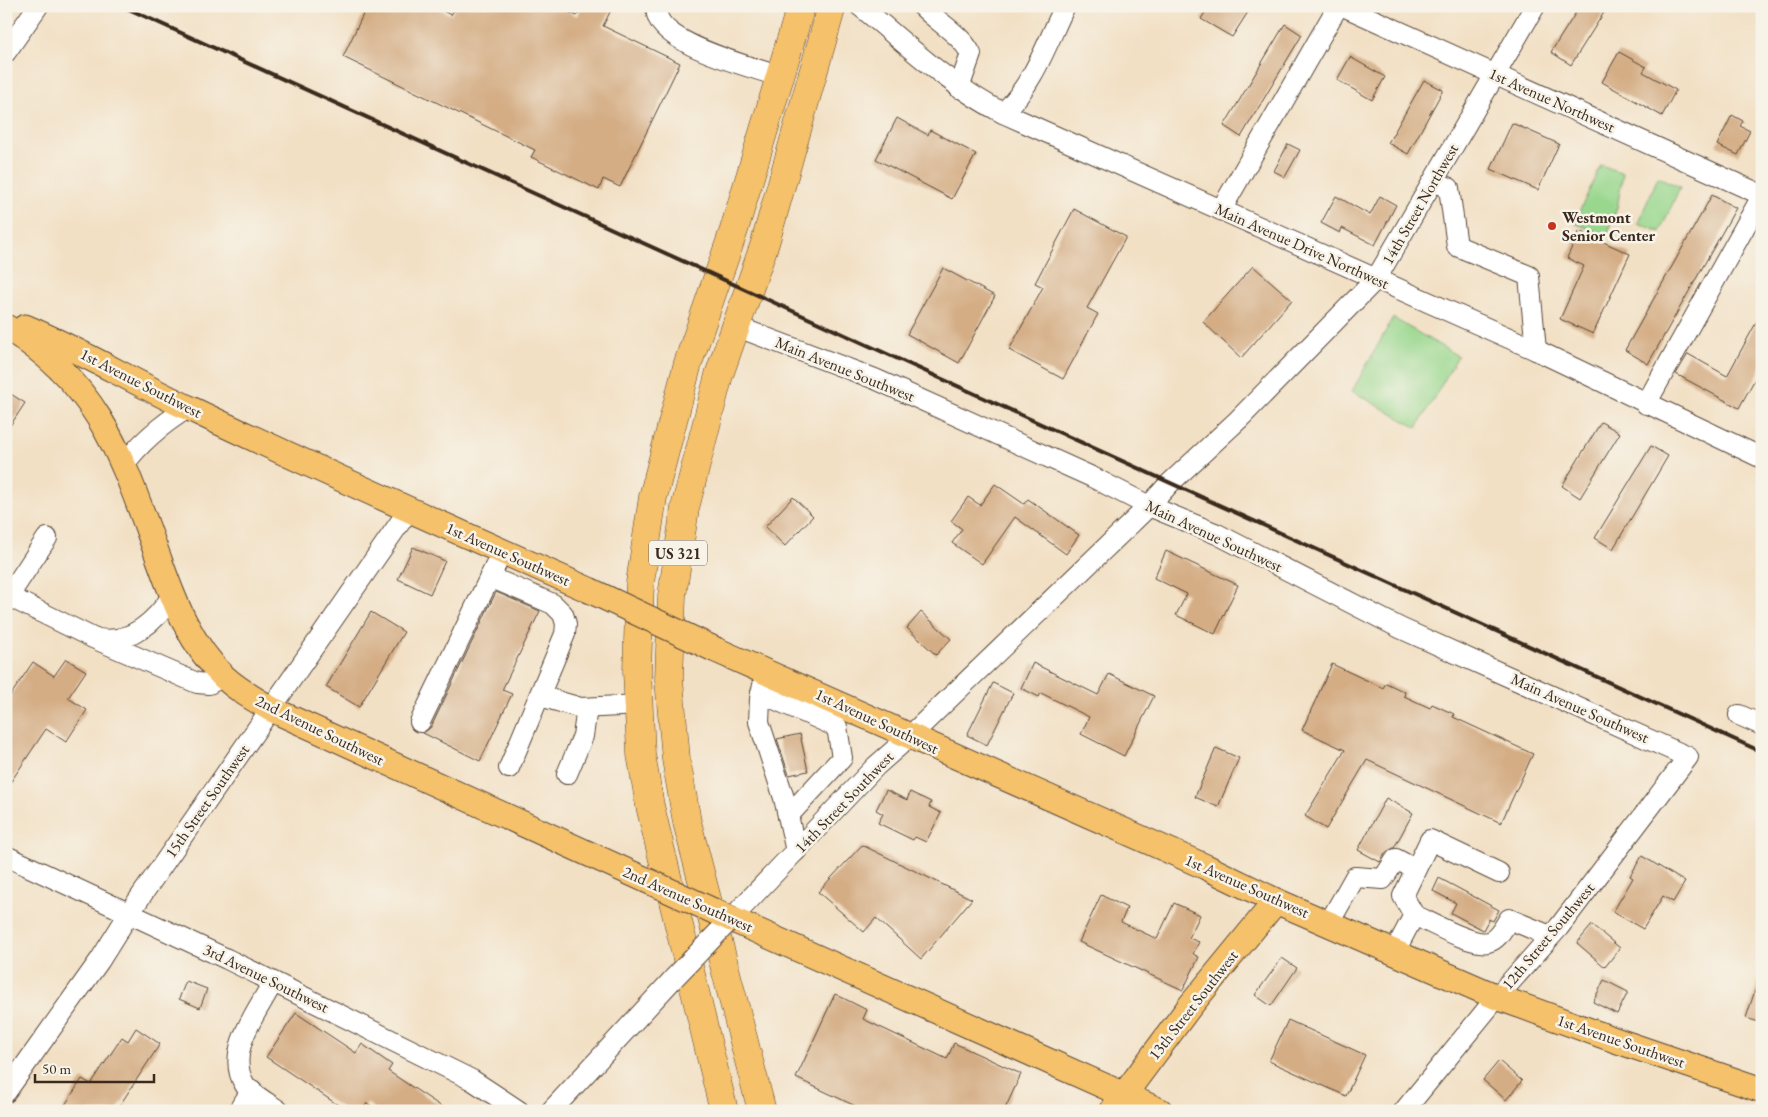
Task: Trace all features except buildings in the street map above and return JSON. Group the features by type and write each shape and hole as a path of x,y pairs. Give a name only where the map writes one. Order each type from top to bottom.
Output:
{"highway":[{"name":"US 321","path":"724,1111 650,806 641,754 637,671 640,583 653,497 688,363 734,230 801,6"},
{"name":"US 321","path":"762,1111 687,822 676,759 669,679 672,596 685,508 719,375 765,243 832,6"},
{"path":"708,1044 708,1111"}],"main road":[{"name":"1st Avenue Southwest","path":"6,319 89,356 188,408 408,511 589,590 716,650 764,682 841,717 909,737 1042,794 1276,901 1395,951 1497,997 1762,1090"},
{"name":"2nd Avenue Southwest","path":"6,327 28,340 75,382 109,434 124,466 172,596 185,625 203,652 223,676 240,691 271,709 731,919 1117,1103 1160,1111"},
{"name":"13th Street Southwest","path":"1117,1103 1190,1006 1276,901"}],"street":[{"path":"6,52 38,6"},
{"path":"657,6 660,23 668,33 694,47 781,77"},
{"name":"Main Avenue Drive Northwest","path":"860,6 959,88 1004,114 1536,350 1762,458"},
{"path":"922,6 932,18 966,44 971,54 959,88"},
{"path":"1004,114 1014,103 1037,66 1065,6"},
{"path":"1221,210 1338,6"},
{"name":"1st Avenue Northwest","path":"1343,6 1762,196"},
{"name":"14th Street Northwest","path":"1169,484 1238,420 1376,279 1535,6"},
{"path":"1434,181 1449,188 1457,246 1529,276 1536,350"},
{"path":"1646,404 1762,196"},
{"name":"Main Avenue Southwest","path":"735,326 876,379 1092,477 1149,506 1217,534 1442,648 1578,706 1688,757"},
{"path":"124,466 146,439 167,421 188,408"},
{"name":"14th Street Southwest","path":"551,1111 674,978 864,779 1149,506 1169,484"},
{"name":"15th Street Southwest","path":"6,1092 100,960 130,912 408,511"},
{"path":"47,538 7,597 93,638 196,683 209,684 223,676"},
{"path":"420,722 502,552"},
{"path":"490,577 553,604 563,614 566,624 566,634 509,768"},
{"path":"93,638 116,640 134,633 153,620 172,596"},
{"path":"764,682 759,722 788,816 796,851"},
{"path":"540,696 570,706 586,708 638,705"},
{"path":"567,774 583,736 586,708"},
{"path":"1739,715 1762,726"},
{"path":"788,816 842,758 841,717"},
{"name":"12th Street Southwest","path":"1404,1111 1497,997 1550,936 1688,757"},
{"path":"842,758 864,779"},
{"path":"1499,873 1430,840 1403,896 1414,915 1476,942 1489,942 1500,934 1509,919 1550,936"},
{"name":"3rd Avenue Southwest","path":"6,856 130,912 472,1080 519,1111"},
{"path":"1329,923 1356,877 1383,879 1396,859 1415,869"},
{"path":"1395,951 1414,915"},
{"path":"273,982 240,1044 240,1066 245,1086 280,1111"},
{"path":"238,1111 252,1090"}],"green space":[{"path":"1601,165 1623,173 1617,208 1607,236 1574,223"},
{"path":"1658,177 1680,187 1660,232 1638,223"},
{"path":"1393,318 1458,356 1417,428 1352,391"}],"railway":[{"path":"122,6 1762,752"}],"place":[{"name":"Westmont Senior Center","path":"1552,226"}]}
